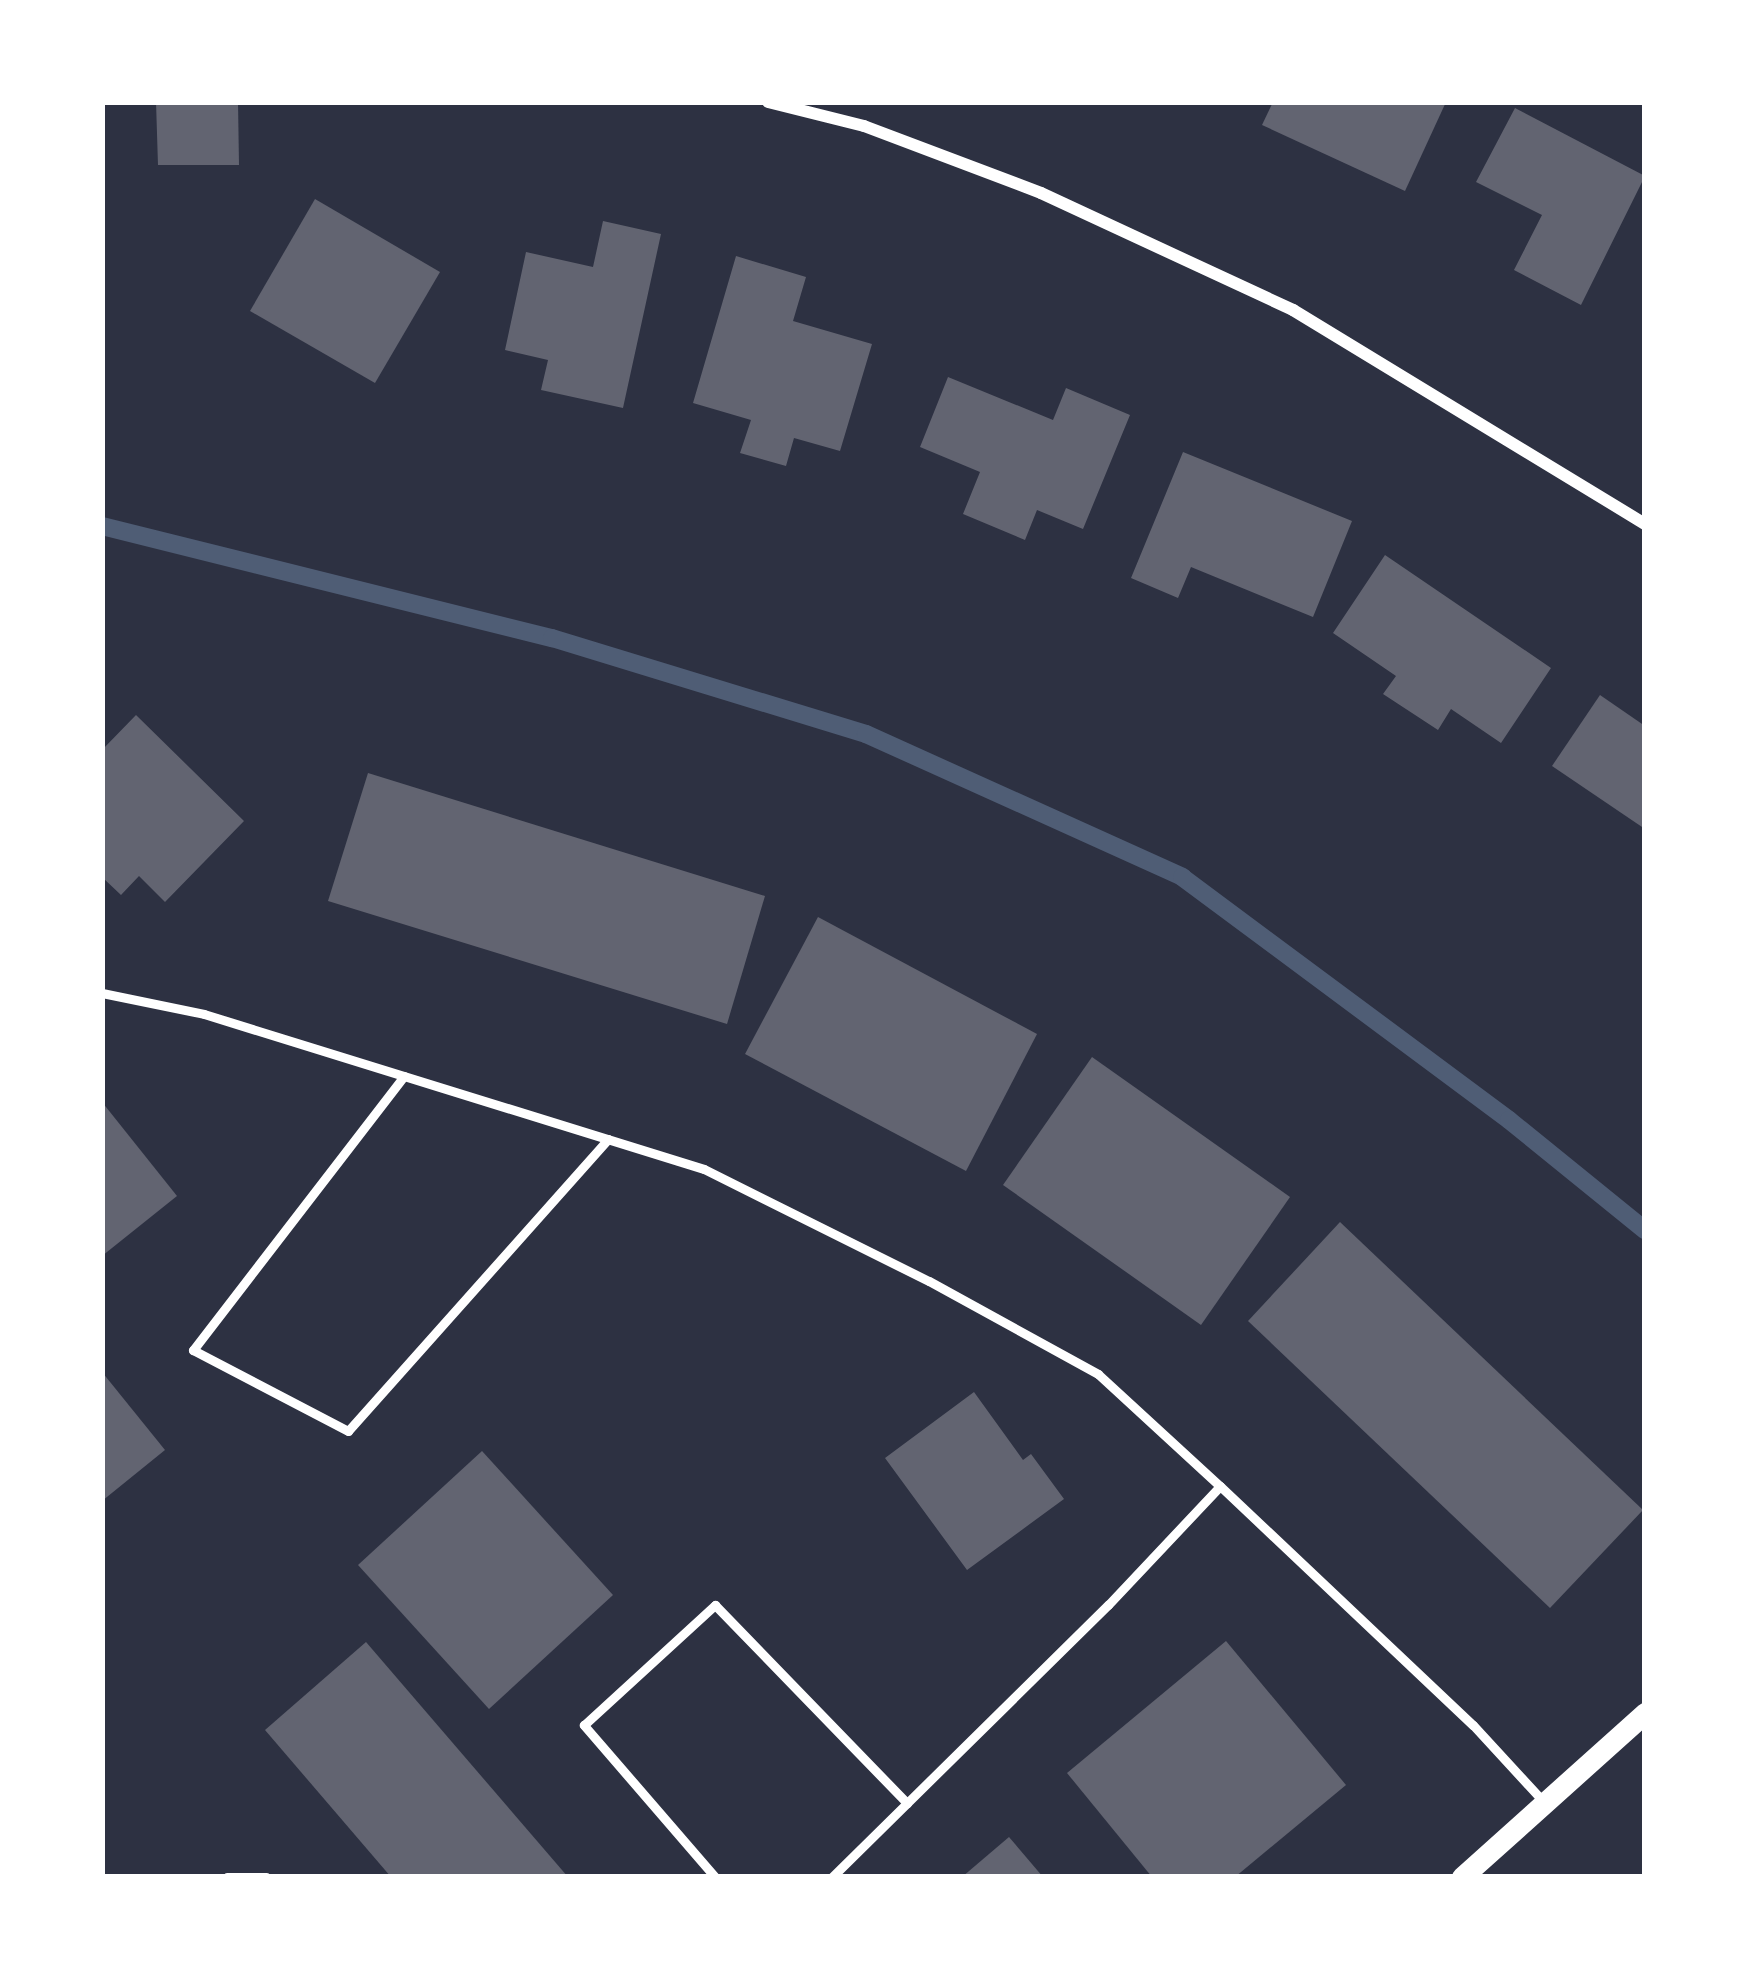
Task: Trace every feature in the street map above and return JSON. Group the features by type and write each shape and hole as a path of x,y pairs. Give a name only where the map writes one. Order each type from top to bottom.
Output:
{"street":[{"path":"768,102 864,126 1041,193 1293,310 1645,524"},
{"path":"1462,1877 1645,1713"}],"lane":[{"path":"102,993 204,1014 704,1169 929,1280 1097,1374 1473,1725 1545,1802"},
{"path":"404,1076 193,1350 348,1431 608,1139"},
{"path":"832,1877 1108,1605 1220,1486"},
{"path":"715,1877 584,1725 715,1605 907,1804"},
{"path":"227,1877 266,1877"}],"building":[{"path":"156,102 238,102 239,165 158,165"},
{"path":"1273,102 1446,102 1405,191 1262,125"},
{"path":"1515,108 1645,176 1581,305 1514,270 1542,215 1476,182"},
{"path":"315,199 440,272 375,383 250,311"},
{"path":"603,221 661,234 623,408 541,390 548,360 505,350 526,252 593,267"},
{"path":"736,256 806,277 793,321 872,344 840,451 794,438 786,466 740,453 751,420 693,403"},
{"path":"948,377 1053,420 1066,388 1130,415 1083,529 1037,510 1025,540 963,514 980,472 920,447"},
{"path":"1183,452 1352,521 1313,617 1191,567 1178,598 1131,578"},
{"path":"1385,555 1551,668 1501,743 1451,709 1438,730 1383,694 1396,676 1333,633"},
{"path":"1600,695 1645,726 1645,829 1552,766"},
{"path":"136,715 244,821 165,902 139,876 121,895 102,877 102,750"},
{"path":"368,773 765,896 727,1024 328,901"},
{"path":"818,917 1037,1034 966,1171 745,1054"},
{"path":"1092,1057 1290,1197 1201,1325 1003,1185"},
{"path":"102,1102 177,1196 102,1256"},
{"path":"1340,1222 1643,1510 1550,1608 1248,1321"},
{"path":"102,1372 165,1450 102,1501"},
{"path":"974,1392 1023,1460 1031,1454 1064,1499 967,1570 885,1458"},
{"path":"482,1451 613,1595 489,1709 358,1565"},
{"path":"1226,1641 1346,1785 1235,1877 1152,1877 1067,1773"},
{"path":"366,1642 568,1877 391,1877 265,1730"},
{"path":"1009,1837 1043,1877 962,1877"}],"waterway":[{"path":"102,526 552,638 866,734 1182,877 1509,1120 1645,1230"}]}
